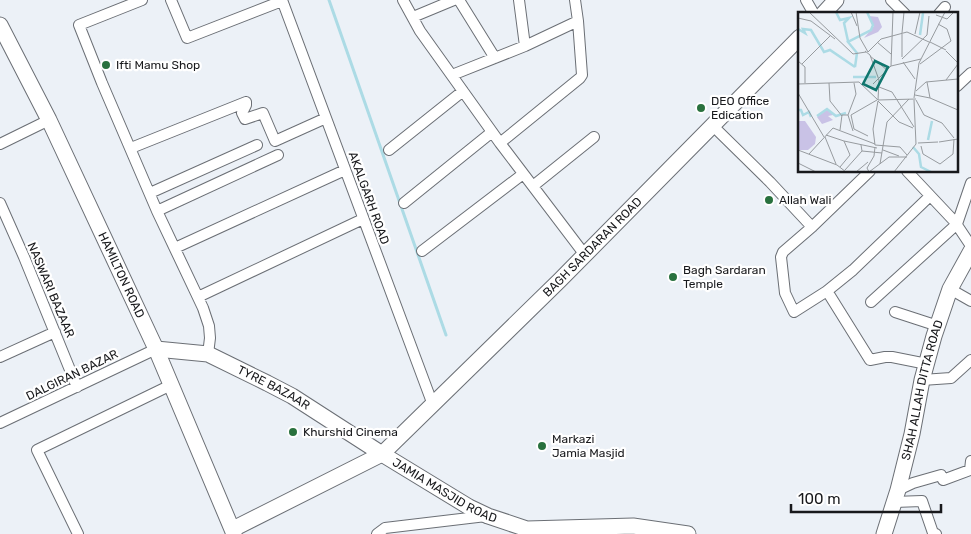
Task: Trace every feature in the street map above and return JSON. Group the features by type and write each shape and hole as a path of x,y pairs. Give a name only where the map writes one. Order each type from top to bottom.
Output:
{"street":[{"path":"142,0 79,25 157,211 198,297 209,326 208,354"},
{"path":"171,0 188,38 282,1"},
{"path":"403,0 420,31 492,132 585,255"},
{"path":"413,17 454,0"},
{"path":"459,0 495,58"},
{"path":"519,0 525,46"},
{"path":"500,143 582,75 575,0"},
{"path":"806,0 813,12"},
{"path":"825,12 836,0"},
{"path":"891,0 903,12"},
{"name":"AKALGARH ROAD","path":"282,1 433,405"},
{"path":"452,75 525,46 578,21"},
{"name":"HAMILTON ROAD","path":"0,26 49,120 156,349 233,531"},
{"name":"BAGH SARDARAN ROAD","path":"233,531 382,454 585,255 798,39"},
{"path":"958,85 971,73"},
{"path":"389,150 463,91"},
{"path":"131,148 246,102 242,113 245,119 264,113 275,141 326,118"},
{"path":"0,144 49,120"},
{"path":"713,126 770,182 812,227"},
{"path":"404,203 492,132"},
{"path":"533,186 594,137"},
{"path":"150,192 257,145"},
{"path":"157,211 278,155"},
{"path":"175,248 345,170"},
{"path":"869,172 783,252 781,257 785,293 794,312 827,291 853,270 930,196"},
{"path":"908,172 957,224 971,246"},
{"path":"422,252 524,174"},
{"path":"871,302 957,224 971,183"},
{"name":"NASWARI BAZAAR","path":"0,203 77,387"},
{"path":"198,297 363,219"},
{"name":"SHAH ALLAH DITTA ROAD","path":"884,534 896,496 912,434 922,380 938,326 950,289 971,251"},
{"path":"950,289 971,301"},
{"path":"827,291 870,360 892,357 927,364"},
{"path":"896,312 938,326"},
{"path":"0,357 55,332"},
{"name":"TYRE BAZAAR","path":"156,349 208,354 292,396 382,454"},
{"name":"DALGIRAN BAZAR","path":"0,424 156,349"},
{"path":"922,380 951,378 971,360"},
{"path":"78,534 37,450 171,385"},
{"name":"JAMIA MASJID ROAD","path":"382,454 469,507 488,516 527,529 632,530 688,534"},
{"path":"896,496 913,483 941,475 943,480 970,470 971,462"},
{"path":"896,496 922,501 933,533 936,534"},
{"path":"377,534 385,528 488,516"}],"waterway":[{"path":"329,0 446,335"}],"place":[{"name":"Ifti Mamu Shop","path":"106,65"},
{"name":"DEO Office Edication","path":"701,108"},
{"name":"Allah Wali","path":"769,200"},
{"name":"Bagh Sardaran Temple","path":"673,277"},
{"name":"Khurshid Cinema","path":"293,432"},
{"name":"Markazi Jamia Masjid","path":"542,446"}]}
